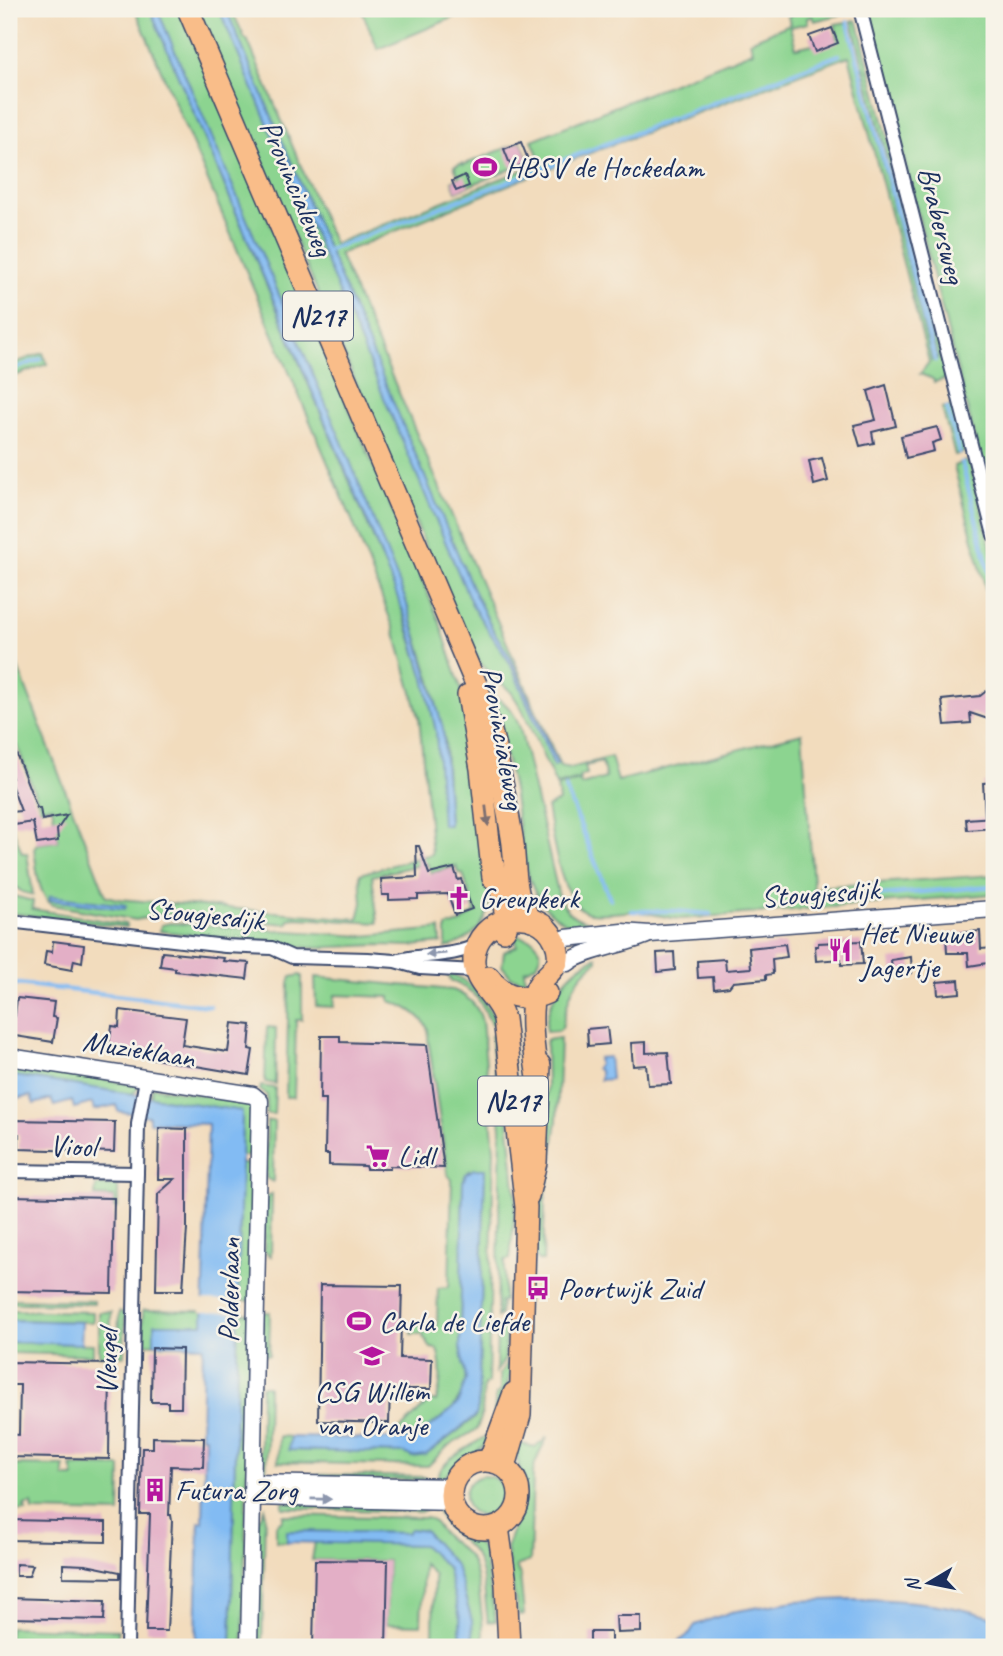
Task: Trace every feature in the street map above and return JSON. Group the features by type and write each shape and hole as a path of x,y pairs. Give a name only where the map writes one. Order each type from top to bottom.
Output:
{"main road":[{"name":"Provincialeweg","path":"188,9 462,648 487,716 513,841 539,917"},
{"name":"Provincialeweg","path":"449,623 474,721 494,864 496,917 499,922"},
{"path":"539,917 499,922 483,933 474,958 481,972 505,992 521,997 539,996 558,983 568,963 569,948 560,938"},
{"name":"N217","path":"526,1207 536,1161 539,1124 538,1078 542,1056 542,1000 537,985 555,966 560,938 558,925 539,917"},
{"name":"N217","path":"497,1464 520,1378 526,1207 504,1019 500,1007 482,986 481,972 487,951 493,939 506,928 499,922"},
{"path":"477,1462 497,1464 517,1481 520,1499 513,1516 491,1528 471,1526 461,1519 452,1495 457,1476 465,1467 477,1462"},
{"path":"491,1528 508,1647"}],"street":[{"name":"Brabersweg","path":"860,9 994,535"},
{"name":"Stougjesdijk","path":"560,938 994,909"},
{"name":"Stougjesdijk","path":"9,921 225,946 270,948 292,957 395,961 420,968 481,972"},
{"name":"Stougjesdijk","path":"568,963 582,955 627,944 650,934"},
{"name":"Stougjesdijk","path":"395,961 419,955 458,952 477,945"},
{"name":"Muzieklaan","path":"9,1057 144,1086 253,1096 260,1099"},
{"name":"Vleugel","path":"127,1647 137,1173 139,1116 144,1086"},
{"name":"Polderlaan","path":"249,1647 260,1099"},
{"name":"Viool","path":"9,1171 137,1173"},
{"path":"253,1490 452,1495"}],"green space":[{"path":"135,9 150,9 396,592 424,678 436,731 443,825 449,824 445,741 431,681 405,598 347,454 157,9 179,9 439,620 463,695 490,894 486,913 478,928 456,945 446,948 446,927 461,923 475,912 463,874 458,873 456,866 432,873 427,863 372,876 378,923 298,918 289,919 288,924 164,914 136,920 52,905 40,886 34,848 37,844 58,841 52,806 40,808 17,745 9,746 9,644 106,896 358,919 362,903 360,874 432,854 419,717 394,629 352,520","holes":["50,897 125,905 125,908 50,900"]},
{"path":"197,9 219,9 473,607 510,663 555,765 557,764 514,665 474,592 226,9 237,9 233,13 247,39 334,244 541,163 532,140 753,51 750,41 790,24 788,16 805,9 842,9 843,14 814,21 812,16 807,18 808,23 790,27 796,48 838,38 835,24 847,22 932,361 938,358 852,21 858,23 949,378 934,382 933,379 920,374 929,362 849,56 542,171 339,254 560,766 571,768 611,757 618,781 802,733 814,896 818,896 819,887 994,875 994,894 681,919 638,912 590,913 580,908 571,898 559,868 547,807 559,801 557,786 580,781 581,785 606,778 602,762 585,766 587,774 579,776 580,779 556,785 522,709 511,692 481,664 452,608"},
{"path":"361,9 474,9 378,49"},
{"path":"866,9 986,9 994,40 994,514"},
{"name":"HBSV de Hockedam","path":"521,142 529,162 456,191 452,181 459,177 454,166"},
{"path":"43,353 47,364 9,378 9,365"},
{"path":"955,407 964,442 964,452 955,455 942,408"},
{"path":"965,461 971,466 994,560 994,621 954,466"},
{"path":"491,696 510,709 520,728 559,897 572,914 591,922 592,932 570,925 556,916 533,889 522,847 511,778"},
{"path":"9,818 22,853 27,853 33,895 22,892 11,883 10,895 33,901 32,909 126,924 126,927 9,913"},
{"path":"170,923 363,936 440,929 441,943 311,948 160,931 161,925"},
{"path":"515,935 533,940 540,954 538,962 524,970 525,981 511,977 502,966 504,952 517,946"},
{"path":"597,957 597,961 581,976 572,991 562,1028 546,1032 549,1009 560,987 577,969"},
{"path":"447,973 472,987 499,1025 491,1024 477,998 451,981"},
{"path":"300,975 302,1020 296,1020 294,1097 286,1097 289,983 291,977"},
{"path":"315,977 453,990 472,1002 482,1021 494,1150 488,1383 484,1384 482,1413 477,1429 447,1447 428,1466 278,1462 279,1436 290,1437 290,1450 405,1453 412,1457 426,1455 475,1418 478,1407 485,1169 469,1171 463,1182 460,1346 466,1375 464,1390 452,1410 412,1439 391,1438 430,1401 436,1401 441,1375 437,1349 431,1348 423,1337 424,1334 412,1334 413,1325 437,1326 438,1288 449,1287 452,1180 448,1175 428,1031 422,1020 403,1006 390,1001 390,997 335,995 334,1007 316,1006"},
{"path":"267,1027 276,1028 275,1084 265,1082"},
{"path":"500,1033 516,1199 510,1259 505,1260 504,1301 501,1302 500,1315 497,1317 501,1128 491,1036"},
{"path":"560,1038 557,1121 545,1200 543,1261 539,1261 536,1258 532,1231 547,1087 546,1040"},
{"path":"9,1063 136,1085 138,1089 132,1094 9,1075"},
{"path":"261,1086 275,1088 274,1114 267,1114 267,1095 260,1090"},
{"path":"152,1087 248,1103 254,1109 254,1156 241,1156 242,1111 151,1097"},
{"path":"267,1121 274,1121 273,1182 266,1178"},
{"path":"241,1164 254,1164 251,1301 240,1301 240,1313 250,1314 243,1647 231,1647"},
{"path":"96,1186 118,1186 118,1208 115,1208 114,1197 95,1196"},
{"path":"272,1194 271,1256 264,1251 266,1197"},
{"path":"9,1299 94,1301 94,1304 9,1303"},
{"path":"9,1310 93,1312 93,1322 9,1320"},
{"path":"143,1310 201,1311 204,1312 203,1325 155,1324 154,1344 142,1343"},
{"path":"99,1312 111,1312 110,1355 99,1355"},
{"path":"119,1312 125,1313 124,1356 118,1355"},
{"path":"263,1312 270,1312 269,1355 262,1355"},
{"path":"497,1328 505,1328 505,1359 496,1372"},
{"path":"9,1342 93,1344 93,1355 9,1353"},
{"path":"509,1360 510,1375 496,1424 493,1423 496,1394 500,1393 500,1374"},
{"path":"261,1386 268,1386 266,1475 260,1461"},
{"path":"491,1433 493,1438 436,1483 441,1469 451,1458"},
{"path":"547,1437 533,1473 530,1561 516,1566 520,1575 524,1615 520,1616 506,1548 525,1498 516,1451 518,1443 535,1447"},
{"path":"9,1465 64,1466 64,1477 74,1477 71,1466 121,1467 120,1513 33,1511 32,1504 24,1506 26,1511 9,1510"},
{"path":"284,1474 424,1477 427,1480 284,1480"},
{"path":"485,1476 499,1482 505,1496 499,1510 485,1516 471,1510 465,1496 471,1482"},
{"path":"283,1502 427,1509 420,1512 283,1508"},
{"path":"436,1506 482,1548 496,1621 488,1622 483,1579 476,1557 444,1524"},
{"path":"265,1508 262,1647 256,1647 258,1520"},
{"path":"283,1515 426,1518 432,1521 468,1555 473,1566 480,1602 483,1647 473,1647 472,1621 456,1566 425,1531 287,1531 287,1542 276,1541 276,1525 283,1519"},
{"path":"315,1542 423,1545 447,1567 460,1618 461,1647 445,1647 445,1641 433,1641 434,1575 423,1563 421,1625 386,1624 388,1561 312,1560"},
{"path":"9,1627 118,1630 118,1647 101,1647 54,1639 43,1646 9,1645"},
{"path":"865,1644 924,1647 818,1647"}],"water":[{"path":"150,9 157,9 347,454 405,598 443,728 449,825 442,825 436,731 407,621"},
{"path":"219,9 226,9 474,592 510,657 557,764 554,766 510,663 473,607"},
{"path":"50,896 126,905 125,909 50,900"},
{"path":"609,1057 611,1079 600,1080 600,1072 596,1068 599,1065 598,1058"},
{"path":"9,1075 242,1111 231,1647 146,1647 146,1639 196,1640 199,1522 203,1522 203,1346 154,1344 154,1324 203,1324 208,1124 149,1122 149,1116 118,1111 116,1105 94,1110 92,1103 74,1108 72,1101 54,1106 51,1099 34,1104 31,1096 9,1100"},
{"path":"474,1169 485,1169 476,1416 426,1455 412,1457 405,1453 289,1450 290,1437 412,1439 458,1403 466,1379 460,1346 463,1182 466,1174"},
{"path":"9,1320 82,1322 81,1344 9,1342"},
{"path":"410,1529 425,1531 456,1566 472,1621 473,1647 461,1647 460,1618 447,1567 423,1545 287,1542 287,1531 407,1533"},
{"path":"853,1599 925,1603 994,1618 994,1647 865,1644 818,1647 672,1647 689,1634 695,1625 731,1612 794,1601"},
{"path":"54,1639 101,1647 9,1647 43,1646"}],"pier":[{"path":"201,1300 241,1301 241,1313 201,1312"}],"building":[{"path":"832,28 838,43 815,52 809,36"},
{"path":"521,142 529,162 512,169 504,149"},
{"path":"465,175 469,186 456,191 452,181"},
{"path":"886,385 896,426 872,432 874,443 860,446 854,425 876,420 868,391"},
{"path":"937,427 941,440 932,443 934,451 906,458 901,436"},
{"path":"822,458 828,481 814,485 809,461"},
{"path":"994,685 994,721 970,713 971,723 945,725 942,700 980,696"},
{"path":"9,735 37,808 40,808 42,820 67,815 57,830 58,841 37,844 33,822 14,825 11,812 21,811 9,779 12,778 9,770"},
{"path":"994,782 994,817 985,817 983,783"},
{"path":"994,817 994,828 967,830 966,819"},
{"path":"416,846 419,846 429,874 454,868 472,909 455,915 448,894 389,900 389,895 382,895 381,879 417,877"},
{"path":"980,931 981,949 994,948 994,962 969,966 968,953 947,953 946,934"},
{"path":"53,941 84,945 82,962 74,960 72,970 44,965 46,951 52,952"},
{"path":"861,941 863,964 841,965 841,959 816,961 815,946 818,946 818,943"},
{"path":"785,944 787,957 772,959 773,974 766,975 766,979 733,982 729,987 714,989 713,977 698,978 697,961 725,959 726,970 751,968 749,948"},
{"path":"162,952 249,963 247,979 175,971 175,968 160,966"},
{"path":"674,952 675,970 658,972 657,953"},
{"path":"911,957 912,973 893,975 891,960"},
{"path":"959,980 960,993 938,995 937,982"},
{"path":"17,998 54,1002 52,1017 57,1018 53,1042 9,1035 9,1015 15,1016"},
{"path":"120,1010 186,1018 182,1045 228,1052 232,1023 251,1025 249,1049 253,1050 249,1075 108,1051 112,1026 119,1027"},
{"path":"607,1027 609,1044 588,1046 587,1029"},
{"path":"321,1036 340,1036 340,1042 427,1045 444,1168 390,1166 390,1169 366,1169 365,1166 329,1165 329,1154 325,1154 326,1099 320,1099"},
{"path":"646,1042 646,1053 668,1052 671,1084 648,1085 646,1065 633,1066 631,1043"},
{"path":"12,1120 115,1122 114,1152 19,1149 19,1134 12,1134"},
{"path":"159,1128 187,1129 187,1228 183,1290 156,1290 158,1194 175,1179 158,1179"},
{"path":"9,1196 114,1198 112,1293 9,1291"},
{"path":"320,1285 402,1286 400,1358 432,1359 431,1389 390,1389 389,1423 318,1421"},
{"path":"152,1348 182,1349 181,1408 168,1408 168,1402 151,1402"},
{"path":"9,1362 110,1364 109,1459 9,1457 9,1434 19,1435 20,1385 9,1385"},
{"path":"153,1437 204,1438 203,1467 171,1466 169,1515 172,1521 167,1631 146,1631 150,1514 140,1514 142,1448 153,1448"},
{"path":"9,1520 106,1522 106,1542 9,1540"},
{"path":"315,1560 388,1561 386,1647 313,1647"},
{"path":"16,1564 33,1565 29,1576 16,1576"},
{"path":"63,1564 86,1565 120,1572 120,1578 63,1577"},
{"path":"9,1598 105,1601 104,1620 9,1618"},
{"path":"616,1616 641,1616 641,1632 617,1633"},
{"path":"590,1632 611,1632 611,1647 590,1647"}],"waterway":[{"path":"845,9 846,13"},
{"path":"848,22 935,360"},
{"path":"326,251 839,55"},
{"path":"9,371 41,359"},
{"path":"947,408 959,452"},
{"path":"962,463 994,591"},
{"path":"565,787 610,899"},
{"path":"9,869 11,874"},
{"path":"846,898 994,886"},
{"path":"632,911 710,914"},
{"path":"9,983 210,1006"}],"place":[{"name":"HBSV de Hockedam","path":"485,167"},
{"name":"Greupkerk","path":"459,898"},
{"name":"Het Nieuwe Jagertje","path":"840,950"},
{"name":"Lidl","path":"378,1156"},
{"name":"Poortwijk Zuid","path":"538,1288"},
{"name":"Carla de Liefde","path":"359,1321"},
{"name":"CSG Willem van Oranje","path":"372,1356"},
{"name":"Futura Zorg","path":"155,1490"}]}
